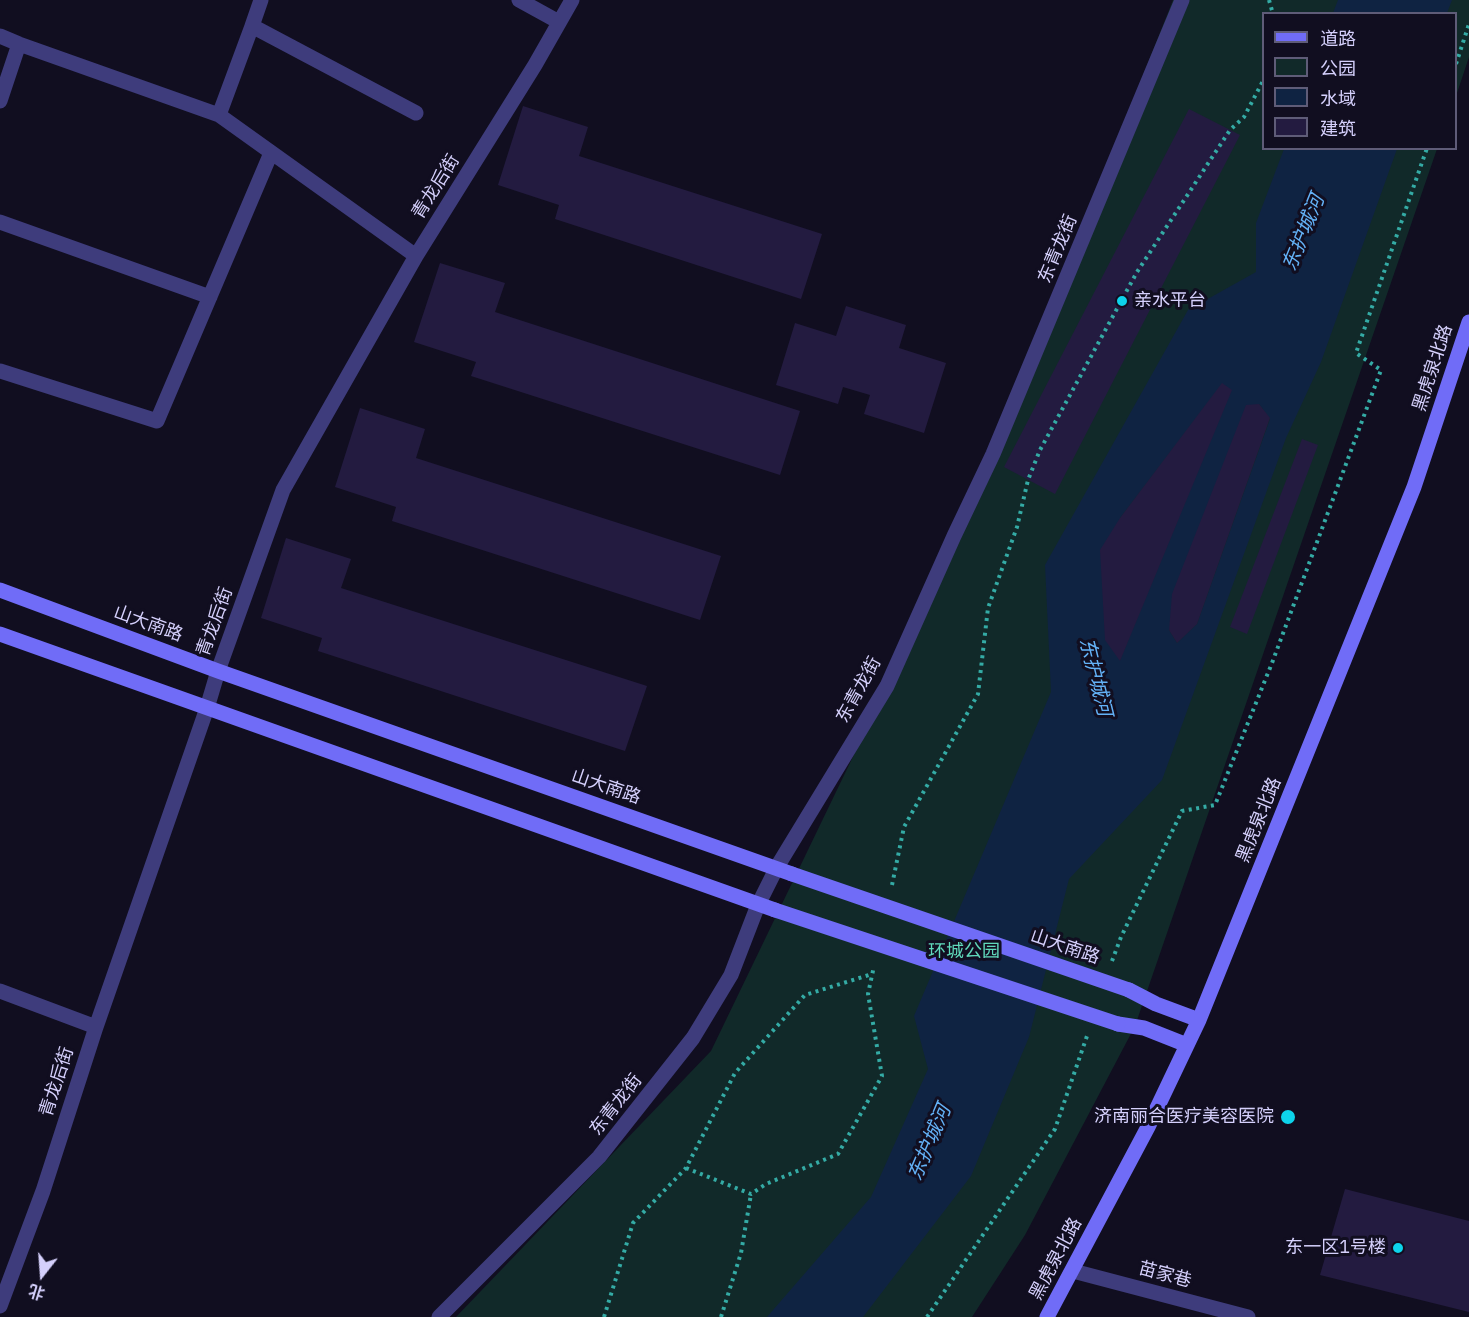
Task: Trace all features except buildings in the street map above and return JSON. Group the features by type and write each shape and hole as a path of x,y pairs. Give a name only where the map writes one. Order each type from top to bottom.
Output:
{"main road":[{"name":"黑虎泉北路","path":"1047,1317 1148,1127 1199,1020 1414,487 1469,322"},
{"name":"山大南路","path":"0,590 218,671 792,874 1130,990 1156,1004 1199,1020"},
{"path":"0,634 758,905 1118,1024 1144,1028 1187,1045"}],"street":[{"path":"219,115 261,0"},
{"path":"519,0 559,22"},
{"name":"青龙后街","path":"0,1306 43,1191 96,1027 218,671 283,490 416,256 535,66 572,0"},
{"name":"东青龙街","path":"439,1317 599,1157 693,1038 732,975 758,905 777,867 887,686 993,454 1182,0"},
{"path":"252,26 416,113"},
{"path":"0,36 219,115 416,256"},
{"path":"0,101 19,44"},
{"path":"0,371 157,421 271,153"},
{"path":"0,222 210,297"},
{"path":"0,991 96,1027"},
{"name":"苗家巷","path":"1073,1271 1248,1317"}],"path":[{"path":"1457,58 1469,24"},
{"path":"890,895 904,827 978,694 988,608 1017,527 1028,480 1040,450 1137,272 1230,130 1244,117 1262,81"},
{"path":"1109,971 1120,937 1182,811 1215,805 1272,663 1381,370 1356,353 1426,150"},
{"path":"721,1317 741,1253 751,1194 766,1184 838,1154 882,1076 868,994 875,963"},
{"path":"603,1317 633,1223 686,1168 735,1073 805,995 872,974"},
{"path":"927,1317 1055,1129 1090,1027"},
{"path":"686,1168 751,1194"}],"green space":[{"name":"环城公园","path":"1173,0 1469,0 1469,57 1457,93 1457,12 1262,12 1262,150 1437,150 1135,1026 1025,1235 972,1317 456,1317 711,1051 958,539"}],"water":[{"path":"1338,0 1452,0 1447,12 1333,12"},
{"name":"东护城河","path":"1284,150 1397,150 1321,362 1286,438 1162,780 1069,879 1029,1037 971,1176 863,1317 767,1317 871,1197 928,1069 914,1016 1051,692 1045,565 1188,310 1256,272 1256,223","holes":["1222,384 1231,391 1120,660 1120,518","1259,404 1270,419 1197,624 1177,643 1169,630"]}],"place":[{"name":"亲水平台","path":"1122,301"},
{"name":"济南丽合医疗美容医院","path":"1288,1117"},
{"name":"东一区1号楼","path":"1398,1248"}]}
